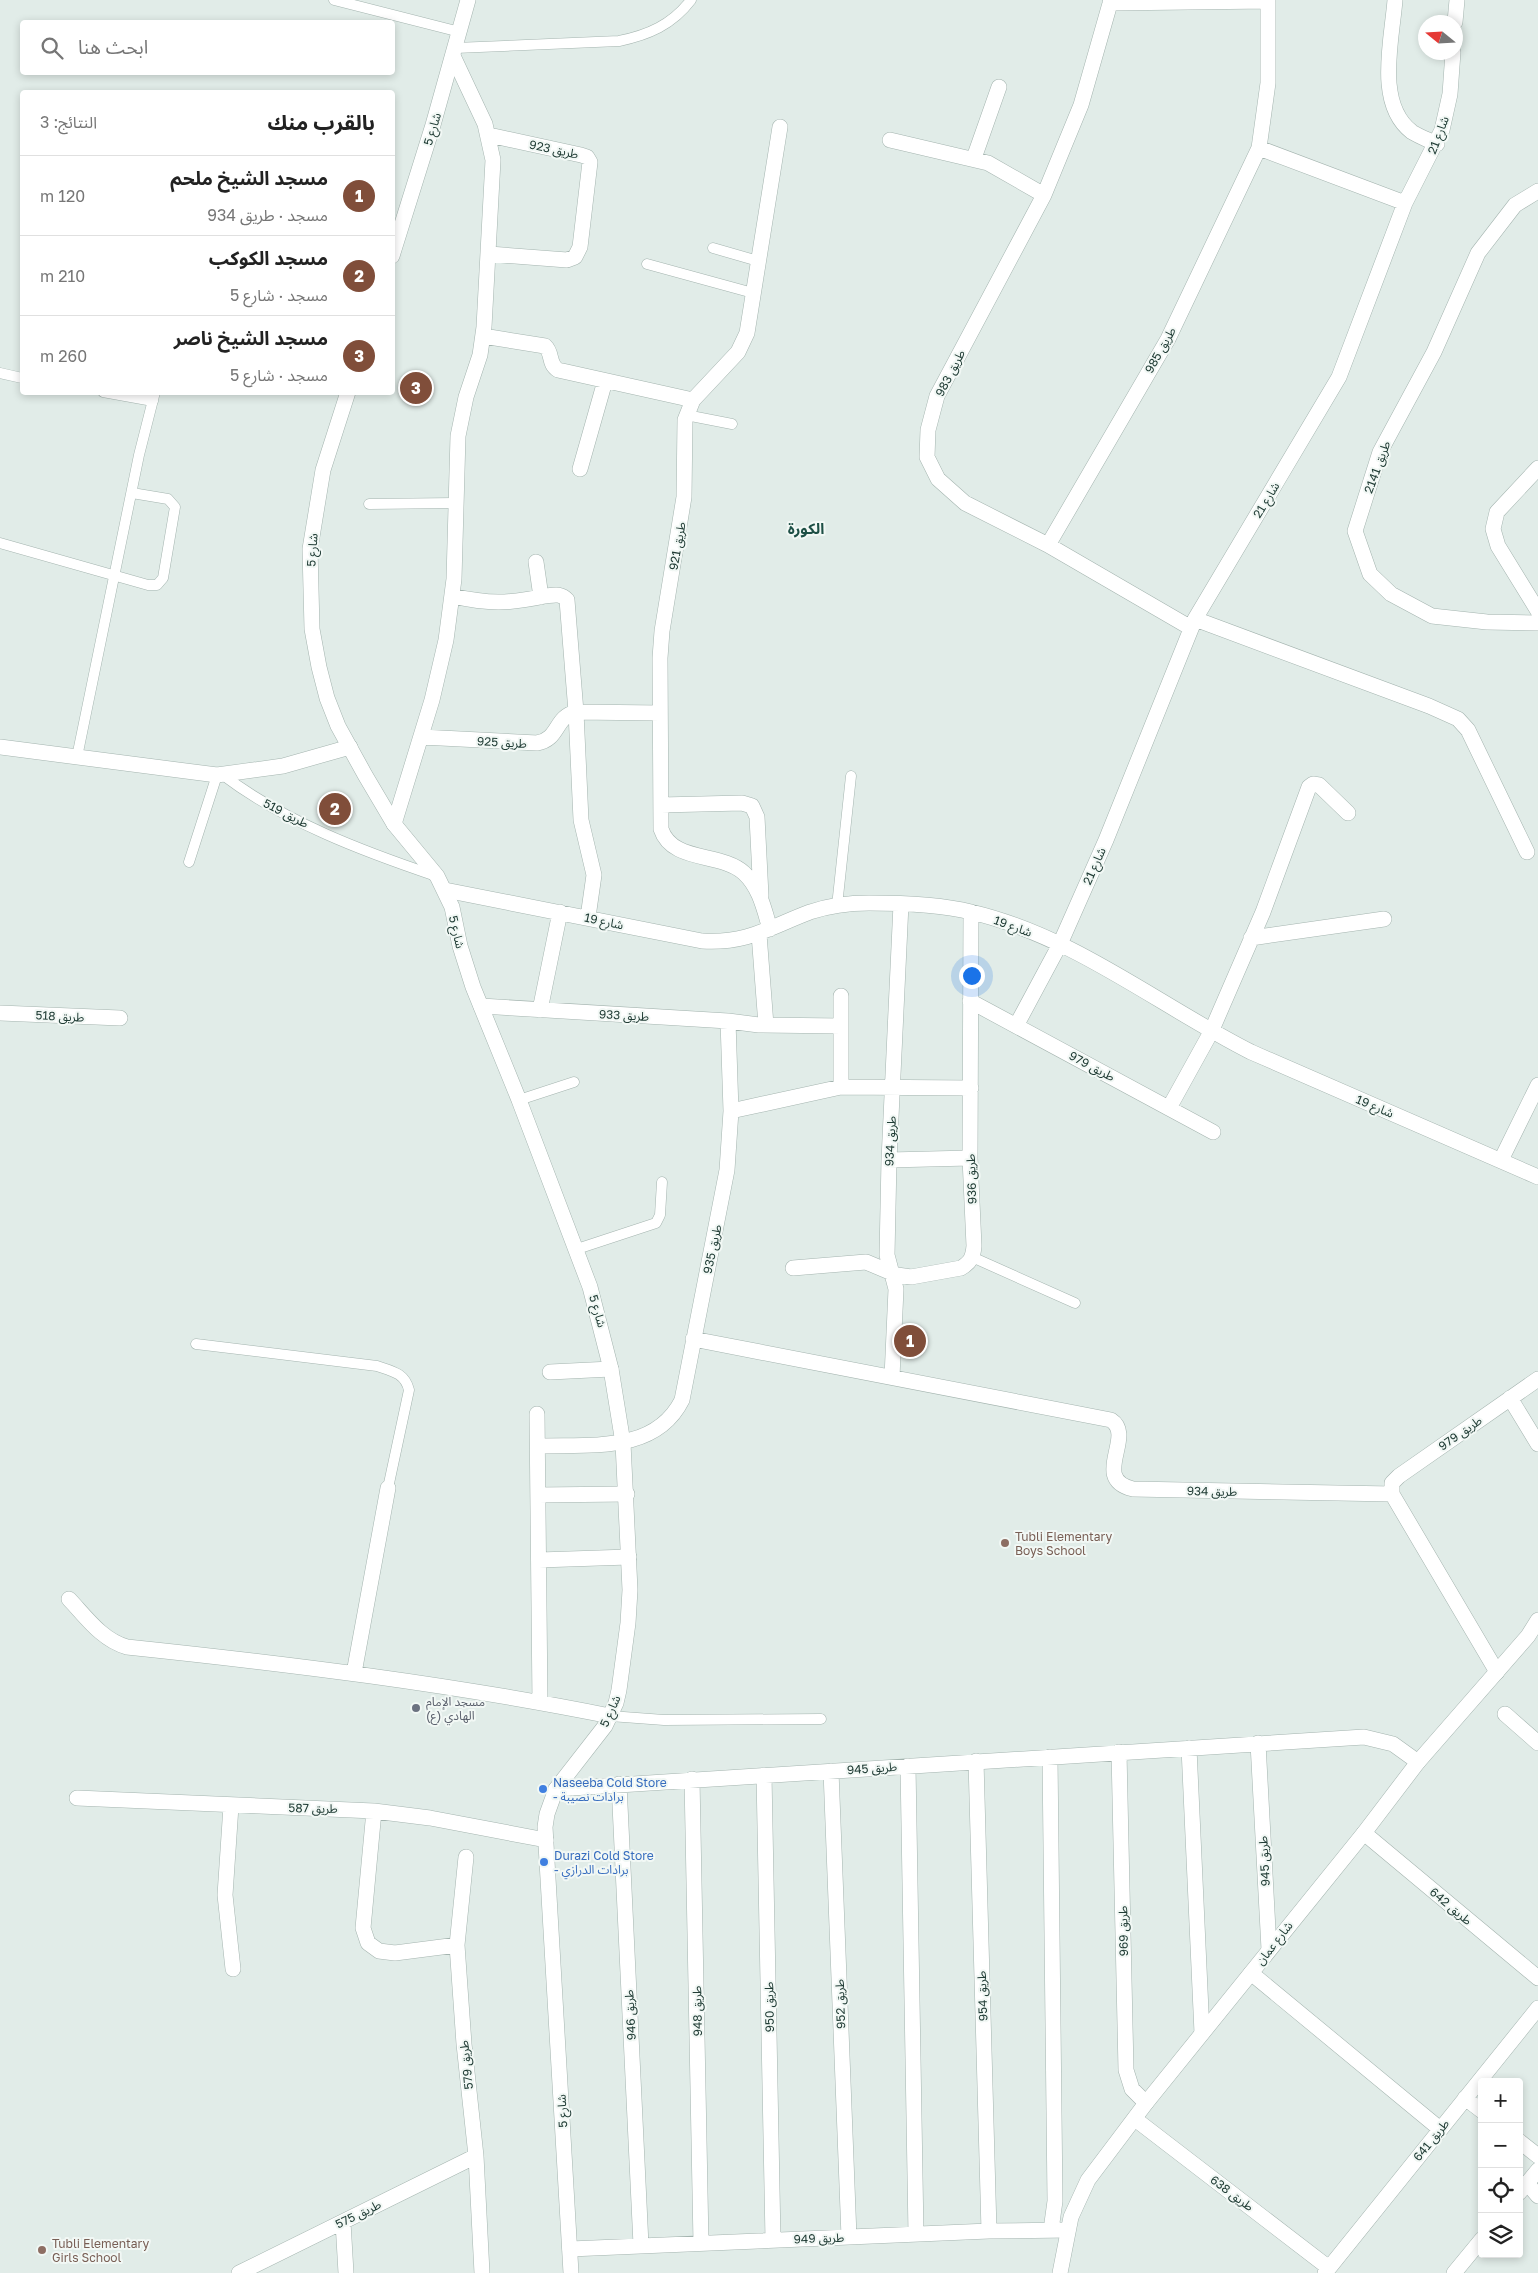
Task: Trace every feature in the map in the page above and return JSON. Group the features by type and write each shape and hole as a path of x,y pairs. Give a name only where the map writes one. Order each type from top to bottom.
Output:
{"street":[{"name":"شارع 5","path":"395,246 468,0"},
{"path":"1395,0 1388,81 1391,101 1411,131 1437,144"},
{"path":"1456,15 1457,0"},
{"path":"1111,2 1268,1"},
{"name":"طريق 985","path":"1048,544 1168,339 1259,148 1268,83 1268,1"},
{"name":"طريق 983","path":"1111,2 1082,105 1044,195 937,396 928,430 927,457 938,479 965,503 1048,544 1193,624 1429,706 1458,719 1468,730 1527,852"},
{"path":"394,824 440,670 452,596 456,456 461,416 483,336 494,172 489,135 454,52"},
{"name":"شارع 21","path":"1016,1026 1060,944 1106,840 1193,624 1339,377 1405,203 1437,144 1447,114 1452,60"},
{"path":"974,158 999,88"},
{"name":"طريق 921","path":"764,931 761,900 750,880 738,869 671,845 661,828 660,713 662,631 684,497 684,430 686,415 693,400 738,352 747,333 780,127"},
{"name":"طريق 923","path":"489,135 587,157 590,162 580,247 575,256 567,260 489,254"},
{"path":"890,140 974,158 1009,174 1044,195"},
{"path":"1259,148 1405,203"},
{"name":"طريق 2141","path":"1538,191 1515,206 1478,253 1434,352 1380,452 1355,531 1370,574 1391,594 1432,616 1487,622 1538,623"},
{"path":"483,336 545,346 549,350 552,364 556,369 693,400"},
{"path":"580,469 605,381"},
{"name":"شارع 5","path":"347,395 323,470 310,549 312,629 327,698 350,747 394,824 437,876 452,907 466,967 577,1249 603,1329 623,1443 629,1557 629,1615 625,1657 618,1696 610,1716 599,1734 556,1789 547,1814 546,1840 571,2273"},
{"path":"1538,468 1497,512 1493,530 1498,546 1538,611"},
{"path":"536,562 541,597"},
{"path":"452,596 491,604 559,595 564,597 569,605 581,820 594,875 588,917"},
{"path":"576,712 660,713"},
{"name":"طريق 925","path":"421,737 537,743 549,740 564,717 576,712"},
{"name":"طريق 519","path":"0,746 220,775 283,766 350,747"},
{"path":"1169,1108 1211,1032 1263,912 1309,787 1313,784 1318,785 1348,813"},
{"path":"661,805 742,803 752,806 757,817 761,900"},
{"name":"شارع 19","path":"445,890 702,941 721,942 740,940 811,912 837,906 869,903 901,904 936,906 971,912 1014,925 1060,944 1211,1032 1250,1052 1538,1177"},
{"name":"طريق 934","path":"892,1378 896,1289 888,1255 889,1160 894,1087 901,904"},
{"path":"540,1010 560,912"},
{"name":"طريق 936","path":"971,912 970,1158 974,1246 972,1257"},
{"path":"1251,938 1384,919"},
{"path":"764,931 766,1026"},
{"path":"841,996 841,1088"},
{"name":"طريق 979","path":"970,1001 1214,1132"},
{"name":"طريق 933","path":"481,1006 728,1021 766,1026 841,1026"},
{"name":"طريق 518","path":"0,1013 120,1018"},
{"name":"طريق 935","path":"538,1446 623,1443 664,1426 675,1413 682,1400 724,1190 729,1150 731,1111 728,1021"},
{"path":"1501,1160 1538,1085"},
{"path":"731,1111 841,1088 971,1088"},
{"path":"889,1160 970,1158"},
{"path":"793,1268 866,1262 892,1273 911,1277 961,1268 968,1264 972,1257"},
{"name":"طريق 934","path":"693,1340 1111,1420 1115,1423 1119,1432 1113,1471 1116,1478 1126,1488 1392,1494"},
{"path":"550,1372 611,1369"},
{"name":"طريق 979","path":"1392,1494 1392,1483 1399,1476 1538,1379"},
{"path":"1510,1398 1538,1444"},
{"path":"537,1414 540,1702"},
{"path":"354,1673 388,1488"},
{"path":"538,1495 626,1494"},
{"path":"1392,1494 1497,1672"},
{"path":"539,1560 629,1557"},
{"path":"69,1599 105,1637 120,1645 354,1673 540,1702 610,1716"},
{"name":"شارع عمان","path":"1060,2273 1068,2230 1076,2204 1088,2180 1146,2103 1364,1833 1418,1762 1533,1632 1538,1620"},
{"path":"1505,1714 1538,1742"},
{"name":"طريق 945","path":"556,1789 1364,1736 1393,1744 1418,1762"},
{"name":"طريق 945","path":"1258,1743 1269,1949"},
{"path":"1189,1748 1202,2033"},
{"name":"طريق 969","path":"1119,1752 1126,2070 1132,2089 1146,2103"},
{"path":"1050,1756 1055,2201 1051,2230"},
{"name":"طريق 954","path":"976,1761 988,2231"},
{"path":"908,1766 916,2234"},
{"name":"طريق 952","path":"831,1771 849,2237"},
{"name":"طريق 950","path":"764,1775 774,2240"},
{"name":"طريق 948","path":"692,1779 701,2243"},
{"name":"طريق 946","path":"619,1784 641,2246"},
{"name":"طريق 587","path":"77,1798 374,1811 430,1818 546,1840"},
{"path":"231,1806 225,1895 233,1969"},
{"path":"374,1811 363,1928 368,1943 379,1951 394,1953 457,1945"},
{"name":"طريق 642","path":"1364,1833 1538,1978"},
{"name":"طريق 579","path":"466,1857 457,1945 464,2044 476,2156 482,2273"},
{"path":"1251,1973 1440,2129"},
{"name":"طريق 641","path":"1327,2270 1538,2008"},
{"path":"1465,2098 1478,2108"},
{"name":"طريق 638","path":"1135,2119 1327,2270"},
{"path":"1523,2144 1538,2156"},
{"name":"طريق 575","path":"239,2273 476,2156"},
{"path":"1538,2170 1523,2188 1538,2196"},
{"path":"343,2222 346,2273"},
{"name":"طريق 949","path":"570,2249 988,2231 1068,2230"},
{"path":"1454,2273 1478,2244"}],"lane":[{"path":"334,0 460,32"},
{"path":"454,52 619,41 642,36 664,26 682,11 691,0"},
{"path":"713,248 758,261"},
{"path":"647,264 753,294"},
{"path":"0,373 20,378"},
{"path":"77,757 154,397 134,395"},
{"path":"686,415 732,424"},
{"path":"0,543 152,586 157,585 163,578 175,510 174,503 168,499 132,494"},
{"path":"369,504 455,503"},
{"path":"190,862 220,775"},
{"name":"طريق 519","path":"220,775 247,793 310,826 378,855 437,876"},
{"path":"837,906 851,776"},
{"path":"519,1100 574,1082"},
{"path":"577,1249 656,1223 660,1215 662,1182"},
{"path":"972,1257 1075,1303"},
{"path":"196,1344 377,1366 401,1375 407,1382 409,1390 388,1488"},
{"path":"610,1716 664,1720 821,1718"}],"place":[{"name":"مسجد الشيخ ناصر","path":"416,388"},
{"name":"مسجد الكوكب","path":"335,809"},
{"name":"مسجد الشيخ ملحم","path":"910,1341"},
{"name":"Tubli Elementary Boys School","path":"1005,1543"},
{"name":"مسجد الإمام الهادي (ع)","path":"416,1708"},
{"name":"Naseeba Cold Store - برادات نصيبة","path":"543,1789"},
{"name":"Durazi Cold Store - برادات الدرازي","path":"544,1862"},
{"name":"Tubli Elementary Girls School","path":"42,2250"}],"district":[{"name":"الكورة","path":"806,528"}]}
